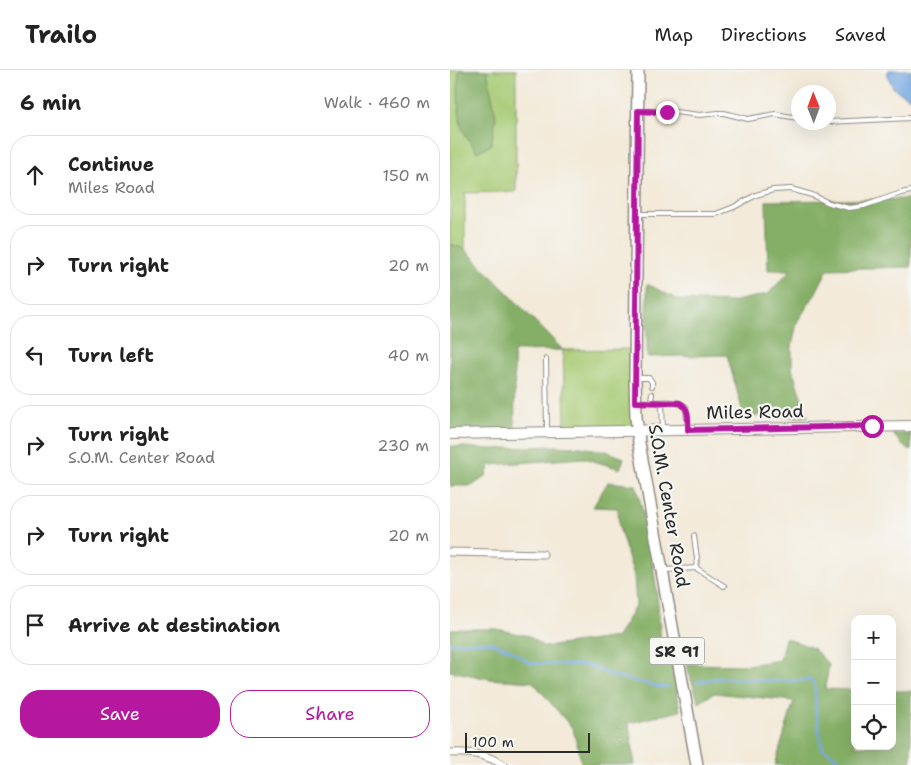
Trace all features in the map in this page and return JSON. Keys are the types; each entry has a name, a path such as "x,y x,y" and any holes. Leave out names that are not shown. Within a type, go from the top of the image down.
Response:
{"main road":[{"name":"S.O.M. Center Road","path":"638,70 635,378 637,431 697,765"},
{"name":"Miles Road","path":"450,434 911,426"}],"street":[{"path":"450,552 543,554"},
{"path":"450,753 469,752 492,758 504,765"}],"lane":[{"path":"638,111 700,115 718,112 748,119 775,114 791,117"},
{"path":"836,122 911,118"},
{"path":"637,214 716,214 756,195 773,190 791,189 812,194 829,203 850,208 864,206 911,191"},
{"path":"546,359 547,432"},
{"path":"635,378 649,378 652,386"},
{"path":"649,402 652,400 652,394"},
{"path":"635,402 680,403 686,407 688,430"},
{"path":"658,402 662,406 663,430"},
{"path":"694,536 697,559 696,568"},
{"path":"662,570 696,568 724,586"}],"green space":[{"path":"450,70 516,70 516,192 465,193 465,249 450,244"},
{"path":"459,70 487,70 496,117 491,145 477,152 462,128 458,99"},
{"path":"911,199 911,267 828,269 814,296 797,322 792,347 792,369 808,417 744,416 727,355 647,357 647,284 679,300 731,302 768,294 791,270 768,270 766,201"},
{"path":"450,244 465,249 563,350 514,351 515,433 450,434"},
{"path":"635,349 637,431 565,432 563,350"},
{"path":"893,434 911,434 911,451 902,445"},
{"path":"450,446 490,449 548,446 581,447 606,451 624,458 620,469 584,458 490,465 486,476 472,486 450,486"},
{"path":"608,482 636,485 654,572 661,639 661,661 672,661 680,711 629,723 635,765 582,765 573,729 533,682 490,679 450,671 450,629 497,629 529,636 544,647 617,637 636,605 634,576 619,527 618,508 593,507"},
{"path":"785,638 813,648 829,665 825,689 851,690 851,750 896,750 896,691 911,691 911,765 775,765 794,701 714,693 699,703 686,664 746,665 780,660"}],"water":[{"path":"889,70 911,70 911,99 894,89 887,75"}],"waterway":[{"path":"450,643 489,642 509,649 530,663 587,665 613,676 668,687"},
{"path":"697,682 718,678 776,681 812,680 815,688 816,710 822,748 846,763 853,765"}],"route":[{"path":"667,112 638,111 635,402 680,403 686,407 688,430 872,426"}]}
